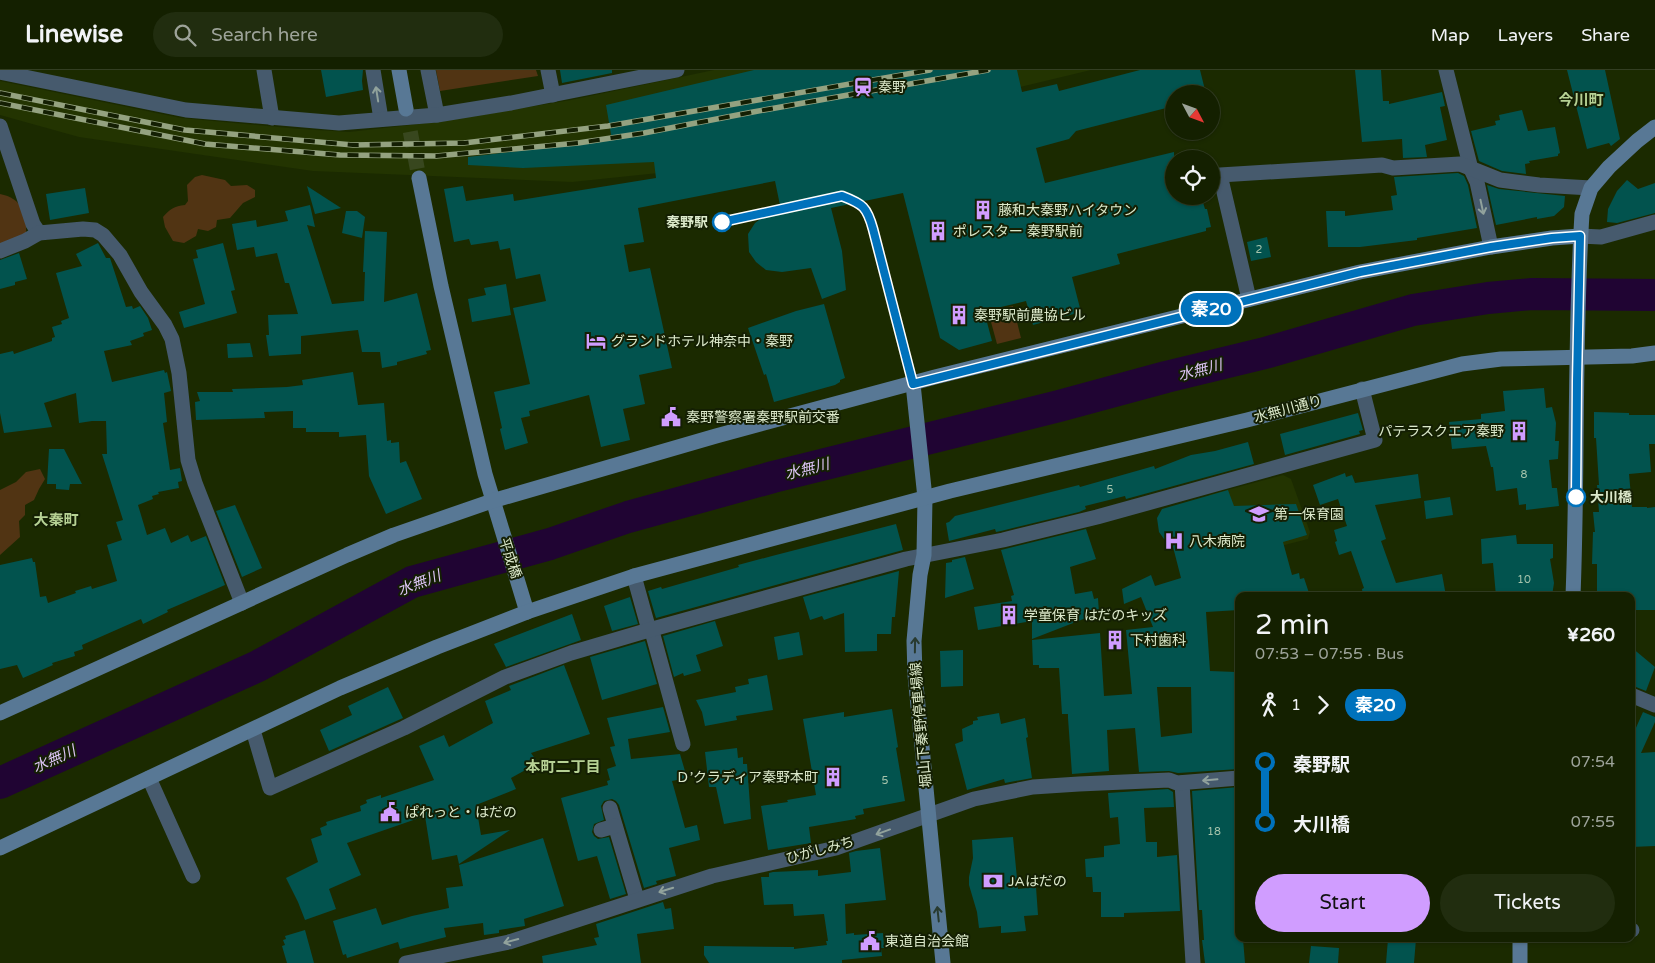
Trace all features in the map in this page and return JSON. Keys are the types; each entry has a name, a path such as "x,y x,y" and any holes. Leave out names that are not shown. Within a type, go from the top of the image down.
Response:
{"street":[{"path":"264,70 272,118"},
{"path":"373,70 381,119"},
{"path":"399,70 406,109"},
{"path":"428,70 437,115"},
{"path":"548,70 553,95"},
{"path":"0,72 186,110 339,122 437,115 553,95 677,70"},
{"path":"1446,70 1471,169 1477,182 1491,247"},
{"path":"0,126 33,224 38,233"},
{"path":"1573,592 1576,516 1577,357 1582,214 1591,188 1609,167 1655,127"},
{"path":"1249,299 1220,175 1382,165 1393,168 1460,164 1500,180 1538,185 1591,188"},
{"name":"平成橋","path":"420,178 441,286 492,500 526,612"},
{"path":"0,713 394,535 492,500 706,439 913,391 1249,299 1360,272 1491,247 1552,238 1580,243 1655,222"},
{"path":"0,251 25,241 38,233 83,228 95,230 103,235 120,255 141,292 166,325 172,339 179,373 188,460 195,483 242,603"},
{"name":"水無川通り","path":"0,848 376,673 526,612 634,576 924,493 1247,420 1462,364 1502,359 1632,356 1655,353"},
{"path":"253,730 270,788 404,728 505,677 571,653 924,555 1003,540 1097,517 1375,440 1362,389"},
{"name":"堀山下秦野停車場線","path":"913,391 924,493 924,555 920,575 914,641 928,815 943,963"},
{"path":"634,576 649,630 653,635 683,744"},
{"path":"1635,696 1655,705"},
{"path":"149,778 194,876"},
{"name":"ひがしみち","path":"406,963 509,942 712,876 836,848 974,799 1033,787 1160,781 1182,783 1235,778"},
{"path":"1182,783 1193,963"},
{"path":"610,808 608,828 637,899"},
{"path":"1520,942 1520,963"}],"shaded area":[{"path":"436,70 536,70 538,76 440,91"},
{"path":"714,70 1091,70 668,172 572,182 313,171 79,137 0,115 0,81 181,118 349,132 445,121 571,100"},
{"path":"202,175 225,180 231,186 247,185 255,190 255,197 243,203 230,218 217,220 216,227 208,231 198,229 196,236 184,243 173,241 165,227 163,217 172,208 185,205 188,201 187,185 195,177"},
{"path":"0,194 13,199 22,208 26,234 0,246"},
{"path":"1013,306 1021,338 997,344 988,311"},
{"path":"40,469 45,479 34,500 25,505 25,515 19,521 20,537 0,555 0,490 16,482 26,472"},
{"name":"第一保育園","path":"1283,475 1291,479 1310,532 1308,539 1227,560 1209,495"}],"building":[{"path":"321,70 363,70 363,90 326,97"},
{"path":"560,70 612,70 612,73 562,83"},
{"path":"754,70 1017,70 1022,92 1057,84 1059,91 1140,70 1200,70 1204,85 1165,85 1165,108 1076,131 1069,139 1036,148 1045,183 1165,154 1165,205 1204,205 1205,209 1207,209 1211,227 1206,228 1206,231 1117,254 1120,264 1072,277 1081,312 1033,325 1026,301 984,311 992,341 959,350 940,338 903,193 831,208 842,251 846,290 822,299 811,268 782,272 766,270 756,262 749,252 748,234 755,223 767,214 781,210 775,181 638,208 644,242 624,245 629,272 650,268 672,368 639,375 645,404 623,409 630,440 601,447 589,395 529,411 530,416 521,418 528,443 505,450 494,392 530,384 513,308 546,301 540,274 516,279 510,248 500,250 498,241 471,245 469,239 454,242 444,189 463,186 466,201 513,194 514,201 656,178 654,162 523,168 468,165 468,157 612,140 606,105"},
{"path":"1355,70 1381,70 1383,101 1389,101 1389,104 1442,92 1445,106 1440,107 1447,140 1425,145 1427,157 1403,158 1402,139 1362,142"},
{"path":"1567,70 1605,70 1620,139 1611,146 1609,143 1587,149"},
{"path":"1522,110 1528,131 1555,127 1560,153 1558,156 1529,161 1530,163 1525,164 1526,174 1502,171 1479,161 1471,131 1496,125 1495,121 1500,120 1499,115"},
{"path":"1458,173 1464,176 1468,185 1477,228 1417,238 1417,240 1360,247 1328,247 1326,211 1345,211 1345,216 1393,210 1391,196 1397,195 1394,177"},
{"path":"1627,180 1638,189 1655,183 1655,213 1617,223 1607,222 1608,209 1617,191"},
{"path":"1487,185 1499,189 1565,196 1564,207 1554,216 1537,219 1537,217 1496,225"},
{"path":"307,186 341,208 315,214"},
{"path":"85,188 89,213 50,220 46,194"},
{"path":"310,205 315,227 307,225 332,304 364,301 365,231 387,232 384,302 417,293 431,350 426,351 427,354 397,362 397,365 382,368 380,352 362,352 358,330 301,336 301,354 269,356 266,335 269,335 268,315 298,314 289,283 285,283 277,253 256,257 254,247 237,250 232,224 256,220 257,227 288,221 285,211"},
{"path":"346,211 357,211 365,217 362,238 342,233"},
{"path":"1267,237 1271,257 1251,261 1247,242"},
{"path":"98,243 106,258 110,258 126,307 132,306 133,309 140,306 148,318 152,330 143,333 144,336 130,341 132,345 104,351 112,382 164,370 165,373 167,372 171,391 164,393 167,422 163,423 170,470 180,468 182,481 178,482 179,488 158,492 159,494 152,496 153,499 138,505 147,535 165,528 171,543 188,535 191,542 206,536 225,585 167,610 168,612 143,624 141,619 82,645 83,649 74,652 75,656 52,663 53,665 23,678 17,665 0,669 0,565 32,558 33,562 35,562 40,597 46,596 48,603 76,593 75,591 91,586 92,589 117,581 107,545 122,540 116,522 123,520 102,454 107,454 106,421 79,423 76,393 44,403 52,427 4,433 0,413 0,354 13,351 14,354 52,341 52,338 55,337 52,327 62,324 61,321 69,318 56,273 82,266 76,254"},
{"path":"223,243 235,290 231,291 237,313 184,328 179,312 205,304 193,259 198,258 196,250"},
{"path":"19,253 27,279 0,289 0,260"},
{"path":"506,284 511,315 472,322 468,299 486,295 484,288"},
{"path":"824,304 845,378 835,385 774,402 766,374 764,375 748,328 796,311"},
{"path":"250,343 253,357 228,358 227,344"},
{"path":"353,372 358,405 384,403 387,441 391,440 391,443 399,442 400,463 406,461 422,499 386,514 369,476 366,435 339,437 339,432 306,432 306,428 293,428 293,411 264,412 265,418 196,420 195,402 200,401 197,392 233,392 232,389 303,385 302,380"},
{"path":"1544,388 1546,408 1552,407 1556,423 1555,441 1559,441 1558,459 1549,460 1552,488 1557,488 1559,506 1526,510 1526,504 1519,505 1517,488 1496,491 1493,467 1491,467 1486,446 1452,449 1449,422 1481,419 1481,414 1505,411 1503,391"},
{"path":"1594,412 1655,415 1655,444 1649,444 1651,472 1629,474 1632,507 1655,507 1655,610 1635,610 1635,592 1597,592 1597,564 1592,564 1593,532 1595,532 1593,512 1599,512 1596,438 1594,438"},
{"path":"1358,413 1363,430 1359,431 1360,434 1285,455 1280,434"},
{"path":"1248,442 1254,464 1126,499 1125,496 1085,506 1086,509 1079,512 1001,531 996,532 995,529 949,541 946,523 955,516 1079,485 1080,487 1154,466 1155,469 1191,455"},
{"path":"49,449 64,449 82,484 70,484 69,490 56,489 56,484 47,484"},
{"path":"1345,473 1346,477 1352,475 1355,483 1418,474 1421,498 1375,505 1386,539 1381,541 1396,583 1442,574 1445,592 1362,592 1364,588 1351,551 1339,555 1335,542 1337,541 1334,530 1347,526 1338,499 1320,505 1313,485"},
{"path":"1228,490 1234,506 1296,504 1307,535 1283,542 1292,575 1299,573 1300,579 1304,578 1309,592 1235,592 1235,610 1206,612 1210,671 1235,672 1235,769 1178,773 1169,771 1139,772 1135,728 1107,730 1109,771 1072,774 1068,714 1062,714 1059,668 1039,668 1039,665 1033,665 1032,640 1100,633 1104,696 1132,694 1126,630 1153,627 1141,597 1124,604 1122,589 1151,575 1155,586 1181,578 1172,543 1164,539 1159,532 1157,518 1162,509","holes":["1157,687 1191,687 1192,733 1161,737"]},
{"path":"1450,497 1453,515 1426,519 1424,501"},
{"path":"235,505 262,568 242,577 216,511"},
{"path":"896,524 903,550 656,618 648,591 661,587 662,589 739,567 738,565"},
{"path":"1086,529 1096,559 1070,567 1075,594 1092,591 1094,599 1098,598 1099,613 1032,639 1032,621 978,630 974,607 1012,601 1011,596 1014,595 1001,550"},
{"path":"1516,535 1517,544 1553,544 1553,558 1550,559 1554,583 1553,592 1496,592 1493,563 1482,564 1481,539"},
{"path":"965,557 974,589 945,598 946,563"},
{"path":"899,571 895,617 892,617 891,634 877,634 877,651 845,652 844,613 824,620 822,616 810,620 803,597"},
{"path":"630,597 638,624 612,631 604,606"},
{"path":"572,614 581,640 506,667 494,644"},
{"path":"715,621 723,646 696,655 701,671 684,676 683,673 674,677 663,636"},
{"path":"799,632 803,655 778,660 774,637"},
{"path":"645,641 657,684 602,700 590,657"},
{"path":"963,650 963,686 941,687 940,651"},
{"path":"1635,650 1655,667 1646,691 1635,687"},
{"path":"564,665 590,734 531,753 538,763 511,778 516,789 476,805 481,835 510,830 459,864 457,855 432,860 425,816 347,843 361,875 329,889 336,909 305,920 286,878 318,862 311,839 322,835 320,828 327,825 326,822 361,811 360,806 367,803 366,800 381,795 381,798 434,780 419,746 444,735 449,747 493,723 485,701 511,690 509,686"},
{"path":"767,675 773,710 736,716 737,720 705,726 702,712 696,700 736,692 735,687 749,684 748,679"},
{"path":"388,687 403,718 329,751 320,730 352,715 348,706"},
{"path":"663,707 670,732 628,739 631,759 680,754 687,778 672,781 685,828 697,825 700,840 669,848 676,876 656,881 657,884 644,888 619,805 612,799 604,801 601,806 604,820 594,824 592,832 598,839 609,837 626,894 610,899 597,856 578,861 561,798 608,785 607,781 610,780 607,769 616,766 610,747 615,746 607,718"},
{"path":"892,709 905,801 863,809 864,814 855,816 856,819 809,827 811,843 768,850 761,806 816,795 803,719 844,712 844,717"},
{"path":"1643,712 1655,717 1655,722 1641,753 1655,752 1655,846 1635,847 1635,730"},
{"path":"999,713 1001,724 1025,718 1032,778 1005,783 1004,779 967,790 955,744 963,741 962,729 973,724 973,721 978,720 977,717"},
{"path":"737,748 738,758 743,757 743,764 747,764 751,819 724,824 716,787 709,787 705,752"},
{"path":"1235,787 1235,942 1243,942 1245,963 1205,963 1202,940 1204,940 1202,910 1199,910 1192,791"},
{"path":"1168,789 1173,792 1174,807 1144,808 1146,842 1157,842 1157,857 1177,855 1180,911 1124,913 1124,917 1101,917 1101,892 1093,892 1092,877 1086,877 1085,859 1104,857 1104,846 1120,844 1118,817 1110,818 1108,793"},
{"name":"JAはだの","path":"1013,837 1018,889 1036,887 1038,915 1024,916 1026,931 1001,933 1001,926 979,928 977,912 969,885 973,858 972,840"},
{"path":"543,838 564,906 524,919 525,926 499,930 499,933 484,935 483,923 444,928 446,937 400,949 398,942 347,958 346,954 343,955 333,921 376,908 382,925 449,908 446,888 463,886 459,865"},
{"path":"880,848 886,900 845,904 846,934 883,933 884,948 881,948 882,956 842,960 842,963 709,963 704,955 704,946 794,947 794,949 827,945 824,914 794,916 793,904 764,905 761,877 769,877 769,873 773,872 818,870 818,876 851,872 849,853"},
{"path":"663,902 665,909 671,908 674,929 637,934 641,963 543,963 542,956 597,945 594,938 599,937 596,924"},
{"path":"305,930 314,963 287,963 282,946 285,945 283,940 286,939 285,936"},
{"path":"1388,942 1416,942 1414,963 1386,963"},
{"path":"1311,946 1339,948 1338,963 1309,963"}],"waterway":[{"name":"水無川","path":"0,783 258,666 412,582 550,544 628,517 773,477 1265,353 1413,310 1488,298 1532,294 1655,295"}],"tunnel":[{"path":"406,109 419,178"}],"railway":[{"path":"0,93 185,130 353,145 464,143 608,126 930,70"},
{"path":"0,103 205,144 340,155 436,156 578,143 644,133 988,70"}],"bus line":[{"name":"秦20","path":"722,222 842,196 858,203 869,214 913,384 1360,272 1491,247 1580,236 1576,497"}],"place":[{"name":"秦野","path":"863,87"},
{"name":"藤和大秦野ハイタウン","path":"983,210"},
{"name":"秦野駅","path":"722,222"},
{"name":"ポレスター 秦野駅前","path":"938,231"},
{"name":"秦野駅前農協ビル","path":"959,315"},
{"name":"グランドホテル神奈中・秦野","path":"596,341"},
{"name":"秦野警察署秦野駅前交番","path":"671,417"},
{"name":"パテラスクエア秦野","path":"1519,431"},
{"name":"大川橋","path":"1576,497"},
{"name":"第一保育園","path":"1259,514"},
{"name":"八木病院","path":"1174,541"},
{"name":"学童保育 はだのキッズ","path":"1009,615"},
{"name":"下村歯科","path":"1115,640"},
{"name":"Ｄ’クラディア秦野本町","path":"833,777"},
{"name":"ぱれっと・はだの","path":"390,812"},
{"name":"JAはだの","path":"993,881"},
{"name":"東道自治会館","path":"870,941"}],"district":[{"name":"今川町","path":"1581,100"},
{"name":"大秦町","path":"56,520"},
{"name":"本町二丁目","path":"563,767"}]}
